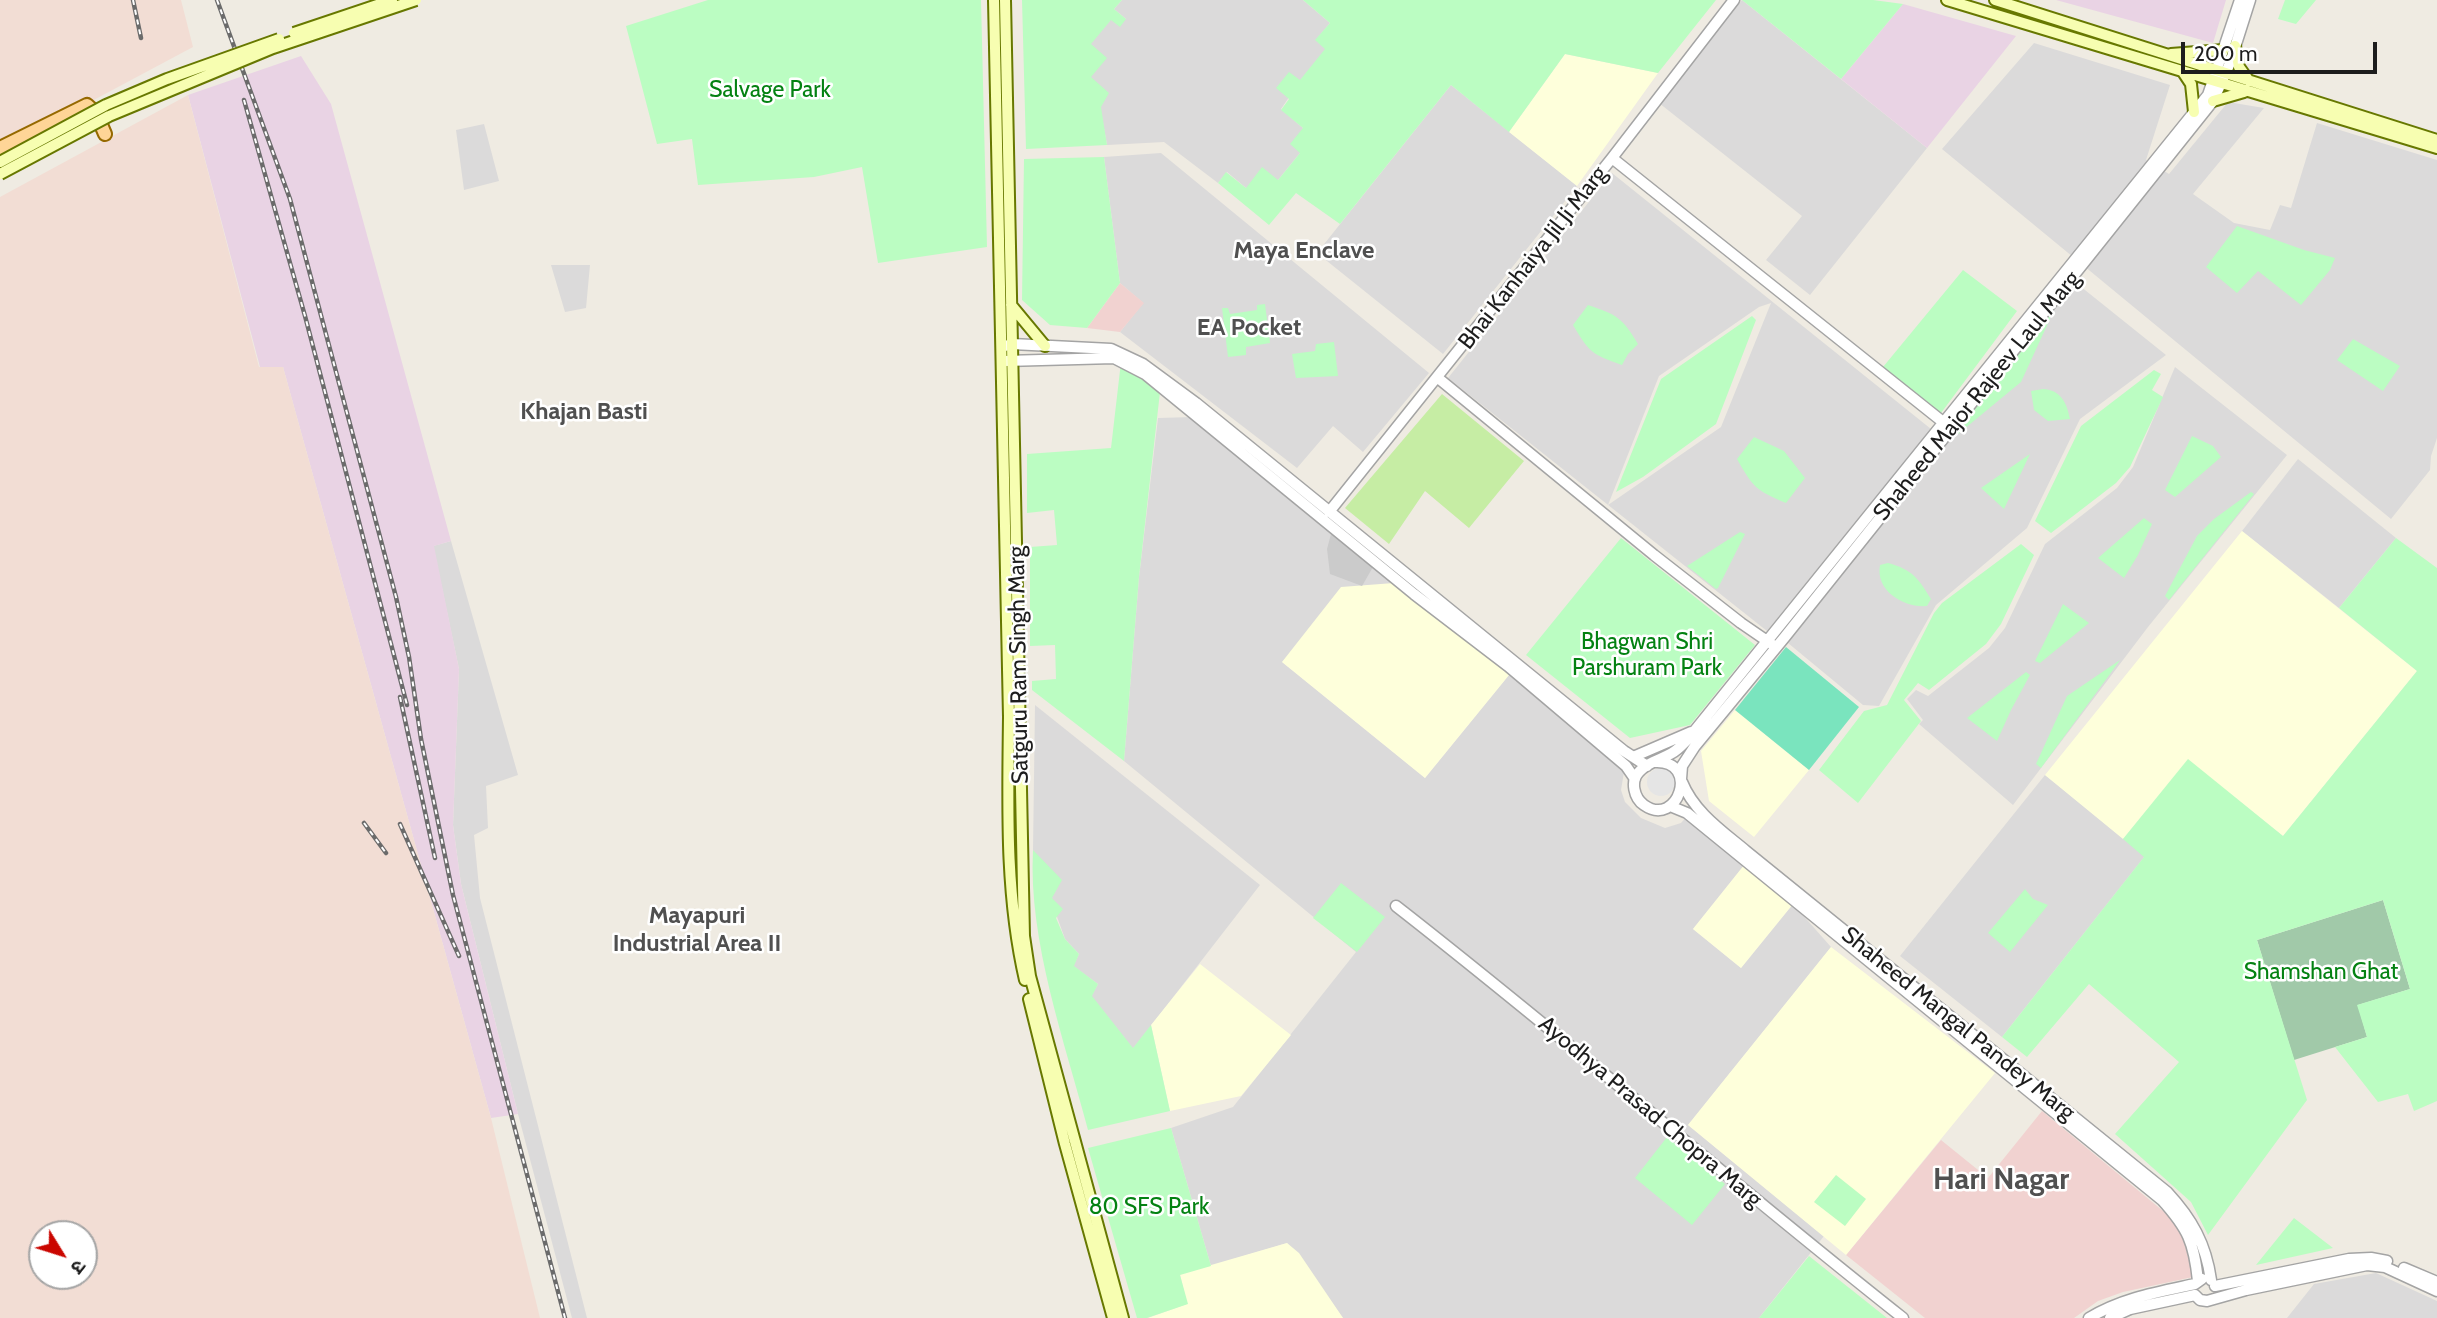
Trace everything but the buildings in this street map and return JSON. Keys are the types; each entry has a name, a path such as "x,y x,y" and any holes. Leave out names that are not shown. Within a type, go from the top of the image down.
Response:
{"main road":[{"path":"0,162 106,105 167,79 392,0"},
{"path":"0,174 109,116 273,48 416,0"},
{"name":"Satguru Ram Singh Marg","path":"994,0 1007,346 1008,833 1014,924 1039,1044 1113,1318"},
{"name":"Satguru Ram Singh Marg","path":"1005,0 1011,305 1007,346"},
{"path":"1948,0 2182,71 2219,77"},
{"path":"1995,0 2168,54 2219,77 2437,148"},
{"path":"2235,46 2239,67 2248,86"},
{"path":"2168,54 2223,51"},
{"path":"2182,71 2191,84 2194,112"},
{"path":"2213,101 2248,86 2437,140"},
{"path":"0,148 87,105 96,113 105,134"},
{"path":"1011,305 1045,346"},
{"name":"Satguru Ram Singh Marg","path":"1007,361 1024,936 1037,1001 1123,1318"}],"street":[{"name":"Bhai Kanhaiya Jil Ji Marg","path":"1329,512 1438,378 1734,0"},
{"name":"Shaheed Major Rajeev Laul Marg","path":"1681,780 1682,766 1687,755 1772,644 2213,101 2223,51 2240,0"},
{"name":"Shaheed Major Rajeev Laul Marg","path":"1947,426 2208,94 2230,63 2250,0"},
{"path":"2130,56 2132,43"},
{"path":"1612,158 1947,426"},
{"path":"1007,346 1111,349 1143,364 1195,403 1633,757 1651,764 1667,763 1673,767 1681,780 1681,791 1670,806 1651,809 1637,797 1635,779 1639,771 1651,764"},
{"path":"1007,361 1114,358 1145,374 1405,587 1508,666 1626,766 1635,779"},
{"path":"1438,378 1654,555 1772,644"},
{"name":"Shaheed Major Rajeev Laul Marg","path":"1651,764 1674,752 1772,644"},
{"path":"1633,757 1697,729"},
{"name":"Shaheed Mangal Pandey Marg","path":"1681,780 1687,796 1718,827 2162,1200 2189,1235 2193,1247 2196,1287"},
{"name":"Shaheed Mangal Pandey Marg","path":"1670,806 1687,813 2167,1192 2196,1227 2213,1283"},
{"name":"Ayodhya Prasad Chopra Marg","path":"1396,906 1511,996 1776,1217 1903,1318"},
{"path":"2089,1318 2136,1297 2349,1259 2371,1258 2386,1261 2437,1282"},
{"path":"2196,1287 2203,1301 2367,1265 2385,1267 2437,1291"},
{"path":"2213,1283 2213,1297"},
{"path":"2110,1318 2196,1287"}],"shaded area":[{"path":"0,0 181,0 193,47 0,150"},
{"path":"1122,0 1303,0 1330,23 1316,40 1326,49 1281,109 1303,128 1300,153 1278,180 1246,188 1227,172 1218,183 1164,142 1107,145 1100,107 1090,77 1090,44 1111,19 1126,19 1114,9"},
{"path":"1742,0 1927,148 1810,295 1766,260 1802,216 1659,103"},
{"path":"2056,0 2226,0 2213,43"},
{"path":"1903,4 2016,36 1927,148 1841,79"},
{"path":"2034,43 2170,85 2146,160 2169,174 2228,102 2264,108 2193,194 2234,223 2270,230 2280,205 2291,208 2317,123 2437,160 2437,438 2430,470 2391,519 1942,149"},
{"path":"1565,54 1658,73 1577,186 1509,132"},
{"path":"301,56 331,104 451,541 434,546 459,669 453,825 461,884 518,1114 491,1118 283,367 260,367 188,95"},
{"path":"1451,85 1577,186 1443,354 1317,253"},
{"path":"188,95 259,367 283,367 491,1118 540,1318 0,1318 0,197"},
{"path":"484,124 499,181 464,190 456,130"},
{"path":"1161,153 1429,373 1363,452 1333,426 1297,468 1120,332 1143,303 1120,283 1104,157"},
{"path":"1612,173 1931,429 1767,631 1608,505 1448,378","holes":["1771,303 1721,427 1608,505 1659,376 1759,307"]},
{"path":"551,265 590,265 586,308 565,312"},
{"path":"2075,282 2166,355 2080,419 2027,528 1936,605 1879,706 1863,705 1788,643"},
{"path":"1120,283 1144,303 1120,332 1087,328"},
{"path":"2175,367 2287,455 2148,627 2013,805 1919,724 1923,720 1907,699 1916,690 1928,696 1989,648 2005,628 2045,544 2117,488 2133,467"},
{"path":"1193,417 1394,583 1282,662 1425,778 1509,675 1625,766 1621,790 1625,802 1641,818 1665,828 1681,823 1688,815 1745,864 1693,929 1741,968 1793,904 1831,947 1688,1125 1824,1236 1759,1318 1343,1318 1287,1243 1211,1266 1171,1128 1233,1107 1356,952 1124,761 1139,577 1158,418"},
{"path":"2298,459 2396,538 2339,608 2242,531"},
{"path":"2242,531 2417,671 2283,836 2188,760 2123,839 2045,775"},
{"path":"1331,534 1373,567 1362,586 1330,574 1327,549"},
{"path":"451,541 518,775 486,786 488,828 474,835 480,898 587,1318 572,1318 461,884 453,825 459,669 433,546"},
{"path":"1394,583 1509,675 1425,778 1282,662 1341,587"},
{"path":"1035,705 1260,885 1133,1049 1091,996 1098,984 1073,966 1079,954 1065,939 1033,850"},
{"path":"1735,710 1809,770 1754,837 1709,801 1701,751"},
{"path":"1661,768 1671,772 1675,782 1671,792 1661,796 1651,792 1647,782 1651,772"},
{"path":"2045,775 2145,856 2002,1037 1900,956"},
{"path":"1745,864 1793,904 1741,968 1693,929"},
{"path":"1831,947 1995,1073 1846,1255 1688,1125"},
{"path":"1200,964 1291,1035 1241,1096 1170,1111 1151,1025"},
{"path":"2042,1111 2180,1225 2193,1277 2123,1292 2098,1301 2074,1318 1925,1318 1846,1255 1941,1140 1988,1178"},
{"path":"1287,1243 1299,1253 1343,1318 1148,1318 1187,1304 1180,1274"},
{"path":"2376,1273 2437,1301 2437,1318 2287,1318 2314,1284"}],"green space":[{"name":"Salvage Park","path":"708,0 981,0 987,247 878,263 862,167 814,177 698,185 692,139 657,144 626,26"},
{"path":"1022,0 1122,0 1114,9 1126,19 1120,27 1111,20 1091,44 1107,58 1091,77 1109,93 1101,107 1107,145 1026,149"},
{"path":"1303,0 1716,0 1658,73 1565,54 1509,132 1451,85 1340,224 1296,193 1269,225 1218,183 1226,172 1246,188 1262,167 1278,180 1300,153 1290,144 1303,128 1281,110 1289,99 1276,88 1289,72 1300,80 1325,49 1315,40 1330,23"},
{"path":"1742,0 1873,0 1903,4 1841,79"},
{"path":"2285,0 2316,0 2296,24 2278,19"},
{"path":"1104,157 1120,283 1087,328 1050,325 1022,300 1024,159"},
{"path":"2237,226 2335,258 2330,270 2301,305 2258,271 2237,293 2206,267"},
{"path":"1963,270 2017,311 1941,413 1883,367"},
{"path":"1265,304 1270,343 1246,347 1246,355 1228,357 1222,308 1228,308 1230,314 1257,310 1257,305"},
{"path":"1588,305 1618,318 1638,344 1622,365 1592,351 1573,325"},
{"path":"2049,312 2050,319 2021,382 1958,434 1956,429"},
{"path":"1752,316 1756,320 1716,424 1643,477 1616,492 1661,379"},
{"path":"2353,339 2400,366 2383,391 2337,360"},
{"path":"1334,342 1338,376 1296,378 1292,354 1315,351 1316,344"},
{"path":"1121,362 1135,366 1160,392 1139,577 1124,761 1032,690 1032,681 1056,679 1055,645 1030,646 1030,547 1057,545 1054,510 1027,513 1027,454 1111,448"},
{"path":"2154,370 2161,374 2152,390 2163,397 2130,467 2116,483 2051,533 2035,521 2081,426"},
{"path":"2043,389 2062,398 2070,419 2048,421 2034,410 2031,391"},
{"path":"1442,394 1524,461 1469,528 1425,491 1389,544 1345,508"},
{"path":"2192,436 2213,446 2221,457 2175,497 2165,490"},
{"path":"1754,437 1784,451 1805,478 1786,503 1756,487 1737,459"},
{"path":"2030,454 2004,509 1981,488"},
{"path":"2251,492 2254,494 2169,600 2165,596 2197,536 2214,519"},
{"path":"2144,518 2152,524 2124,578 2098,558"},
{"path":"1740,532 1745,534 1718,588 1687,566"},
{"name":"Bhagwan Shri Parshuram Park","path":"1621,538 1755,645 1690,725 1630,738 1526,655"},
{"path":"2396,538 2437,568 2437,1101 2414,1111 2408,1094 2378,1102 2335,1047 2367,1037 2357,1005 2410,989 2383,900 2257,940 2307,1100 2208,1235 2191,1202 2115,1134 2179,1062 2089,984 2027,1057 2002,1037 2144,857 2123,839 2188,759 2283,836 2417,671 2339,608"},
{"path":"2021,544 2034,555 2001,624 1986,644 1929,690 1918,683 1904,700 1921,721 1858,803 1819,770 1864,711 1887,705 1934,613 1942,603"},
{"path":"1888,563 1909,572 1918,580 1931,599 1927,606 1901,601 1887,590 1882,583 1880,565"},
{"path":"2063,604 2089,623 2040,663 2035,661"},
{"path":"1786,647 1859,707 1809,770 1735,710"},
{"path":"2120,660 2041,768 2036,764 2067,696"},
{"path":"2026,672 2030,675 1997,741 1967,718"},
{"path":"1033,850 1062,880 1052,898 1063,909 1056,918 1065,939 1079,954 1074,966 1098,984 1092,996 1133,1048 1151,1025 1170,1111 1088,1130 1042,955 1033,885"},
{"path":"1341,883 1385,917 1357,952 1313,918"},
{"path":"2025,889 2033,899 2048,905 2010,952 1988,933"},
{"name":"Shamshan Ghat","path":"2383,900 2410,989 2358,1005 2367,1037 2294,1060 2257,940"},
{"name":"80 SFS Park","path":"1171,1128 1211,1266 1180,1275 1188,1304 1147,1318 1137,1318 1088,1148"},
{"path":"1667,1137 1725,1184 1692,1225 1635,1178"},
{"path":"1836,1175 1866,1199 1845,1226 1814,1202"},
{"path":"2294,1218 2333,1248 2256,1265"},
{"path":"1809,1256 1887,1318 1759,1318"}],"railway":[{"path":"133,0 141,38"},
{"path":"217,0 290,199 396,597 409,657 421,739 453,895 565,1318"},
{"path":"244,100 305,316 407,705"},
{"path":"400,697 435,858"},
{"path":"364,823 386,853"},
{"path":"400,824 459,956"}],"district":[{"name":"Maya Enclave","path":"1304,251"},
{"name":"EA Pocket","path":"1249,328"},
{"name":"Khajan Basti","path":"584,412"},
{"name":"Mayapuri Industrial Area II","path":"697,930"},
{"name":"Hari Nagar","path":"2001,1180"}]}
